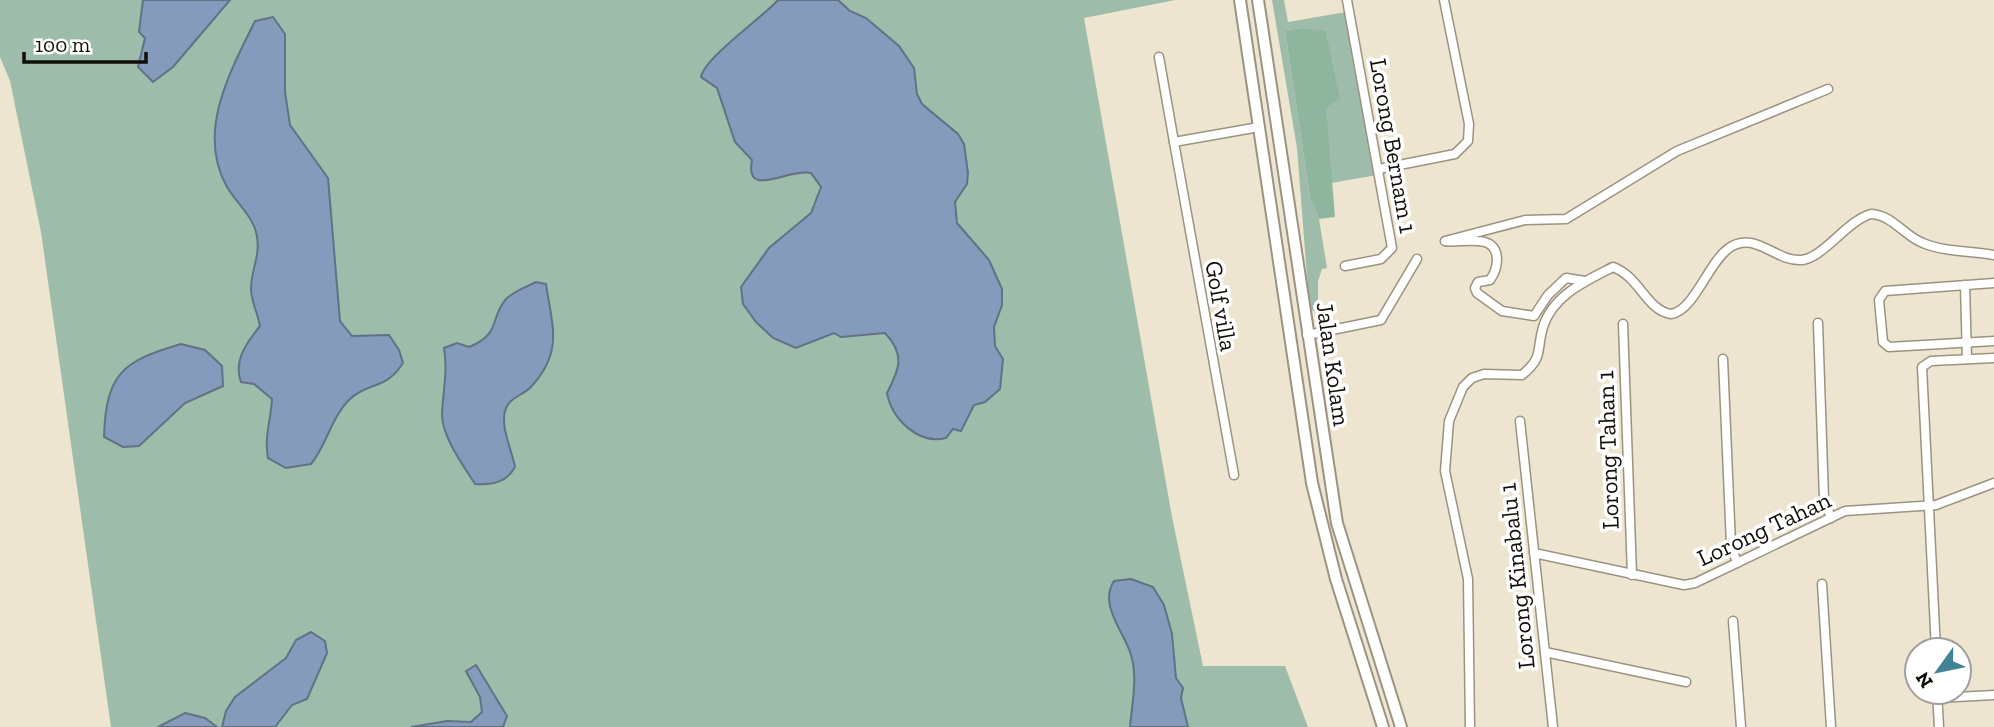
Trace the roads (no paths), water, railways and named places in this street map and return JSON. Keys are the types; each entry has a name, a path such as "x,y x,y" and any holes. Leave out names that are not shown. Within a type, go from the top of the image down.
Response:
{"main road":[{"name":"Jalan Kolam","path":"1240,0 1312,483 1340,590 1383,727"},
{"name":"Jalan Kolam","path":"1258,0 1337,523 1401,727"},
{"path":"1270,195 1278,192 1284,179"}],"street":[{"name":"Lorong Bernam 1","path":"1345,266 1381,259 1392,248 1348,0"},
{"path":"1379,169 1455,154 1468,141 1469,124 1444,0"},
{"name":"Golf villa","path":"1159,57 1234,475"},
{"path":"1586,281 1574,278 1559,283 1534,316 1507,312 1477,293 1475,288 1478,282 1490,280 1496,270 1496,253 1491,245 1482,241 1445,241 1525,220 1566,219 1677,151 1828,89"},
{"path":"1174,142 1259,127"},
{"path":"1469,727 1468,579 1445,471 1450,421 1463,387 1472,377 1484,374 1522,375 1538,361 1544,326 1552,309 1565,295 1613,267 1628,273 1654,307 1662,313 1679,313 1712,264 1737,243 1754,243 1785,258 1801,260 1814,255 1856,221 1871,214 1883,216 1929,246 1994,255"},
{"path":"1307,335 1381,320 1416,259"},
{"path":"1994,283 1885,291 1879,300 1883,342 1889,346 1994,341"},
{"path":"1965,285 1967,359"},
{"path":"1818,323 1824,499 1831,518"},
{"name":"Lorong Tahan 1","path":"1623,324 1632,575"},
{"path":"1935,636 1922,367 1931,361 1994,358"},
{"path":"1723,359 1731,545 1737,564"},
{"name":"Lorong Kinabalu 1","path":"1520,421 1553,727"},
{"name":"Lorong Tahan","path":"1534,553 1684,585 1737,564 1850,510 1929,506 1994,483"},
{"path":"1822,584 1831,727"},
{"path":"1733,621 1741,727"},
{"path":"1545,652 1686,682"},
{"path":"1973,695 1994,695"},
{"path":"1938,706 1939,727"}],"water":[{"path":"143,0 230,0 173,67 153,82 138,67 145,38 139,32"},
{"path":"778,0 838,0 850,11 866,18 899,46 914,68 917,94 922,104 958,134 964,144 968,173 967,184 955,202 957,223 989,260 1002,289 1002,305 994,327 995,346 1003,359 1000,389 985,402 974,405 961,431 953,429 946,438 926,438 916,434 900,421 894,412 887,393 895,377 898,356 896,348 885,333 841,337 834,333 796,348 773,338 756,322 743,304 741,287 769,248 811,213 821,187 811,173 770,180 755,178 751,172 752,160 735,142 717,88 701,77 712,59"},
{"path":"273,17 285,34 285,92 290,125 328,178 340,321 352,336 389,335 399,350 403,363 390,378 350,399 338,414 311,464 286,468 268,458 267,436 272,399 254,384 241,382 239,374 243,352 260,326 251,289 258,240 251,220 227,187 218,166 215,145 220,102 236,61 255,21"},
{"path":"536,282 546,284 553,326 552,350 548,362 531,387 511,401 506,408 505,430 515,467 507,477 498,482 475,484 445,432 442,414 446,365 444,348 457,343 469,347 479,342 491,331 506,299"},
{"path":"181,344 205,350 222,366 223,386 185,403 139,446 123,447 104,437 109,398 122,373 145,357"},
{"path":"1131,579 1153,587 1164,605 1172,634 1176,678 1183,688 1181,698 1188,727 1130,727 1134,691 1133,664 1109,600 1114,581"},
{"path":"311,632 325,641 327,653 307,699 292,705 275,727 222,727 226,711 235,697 286,658 296,640"},
{"path":"476,665 507,716 503,727 411,727 447,721 471,722 482,712 480,697 466,671"},
{"path":"185,713 205,718 217,727 158,727"}]}
